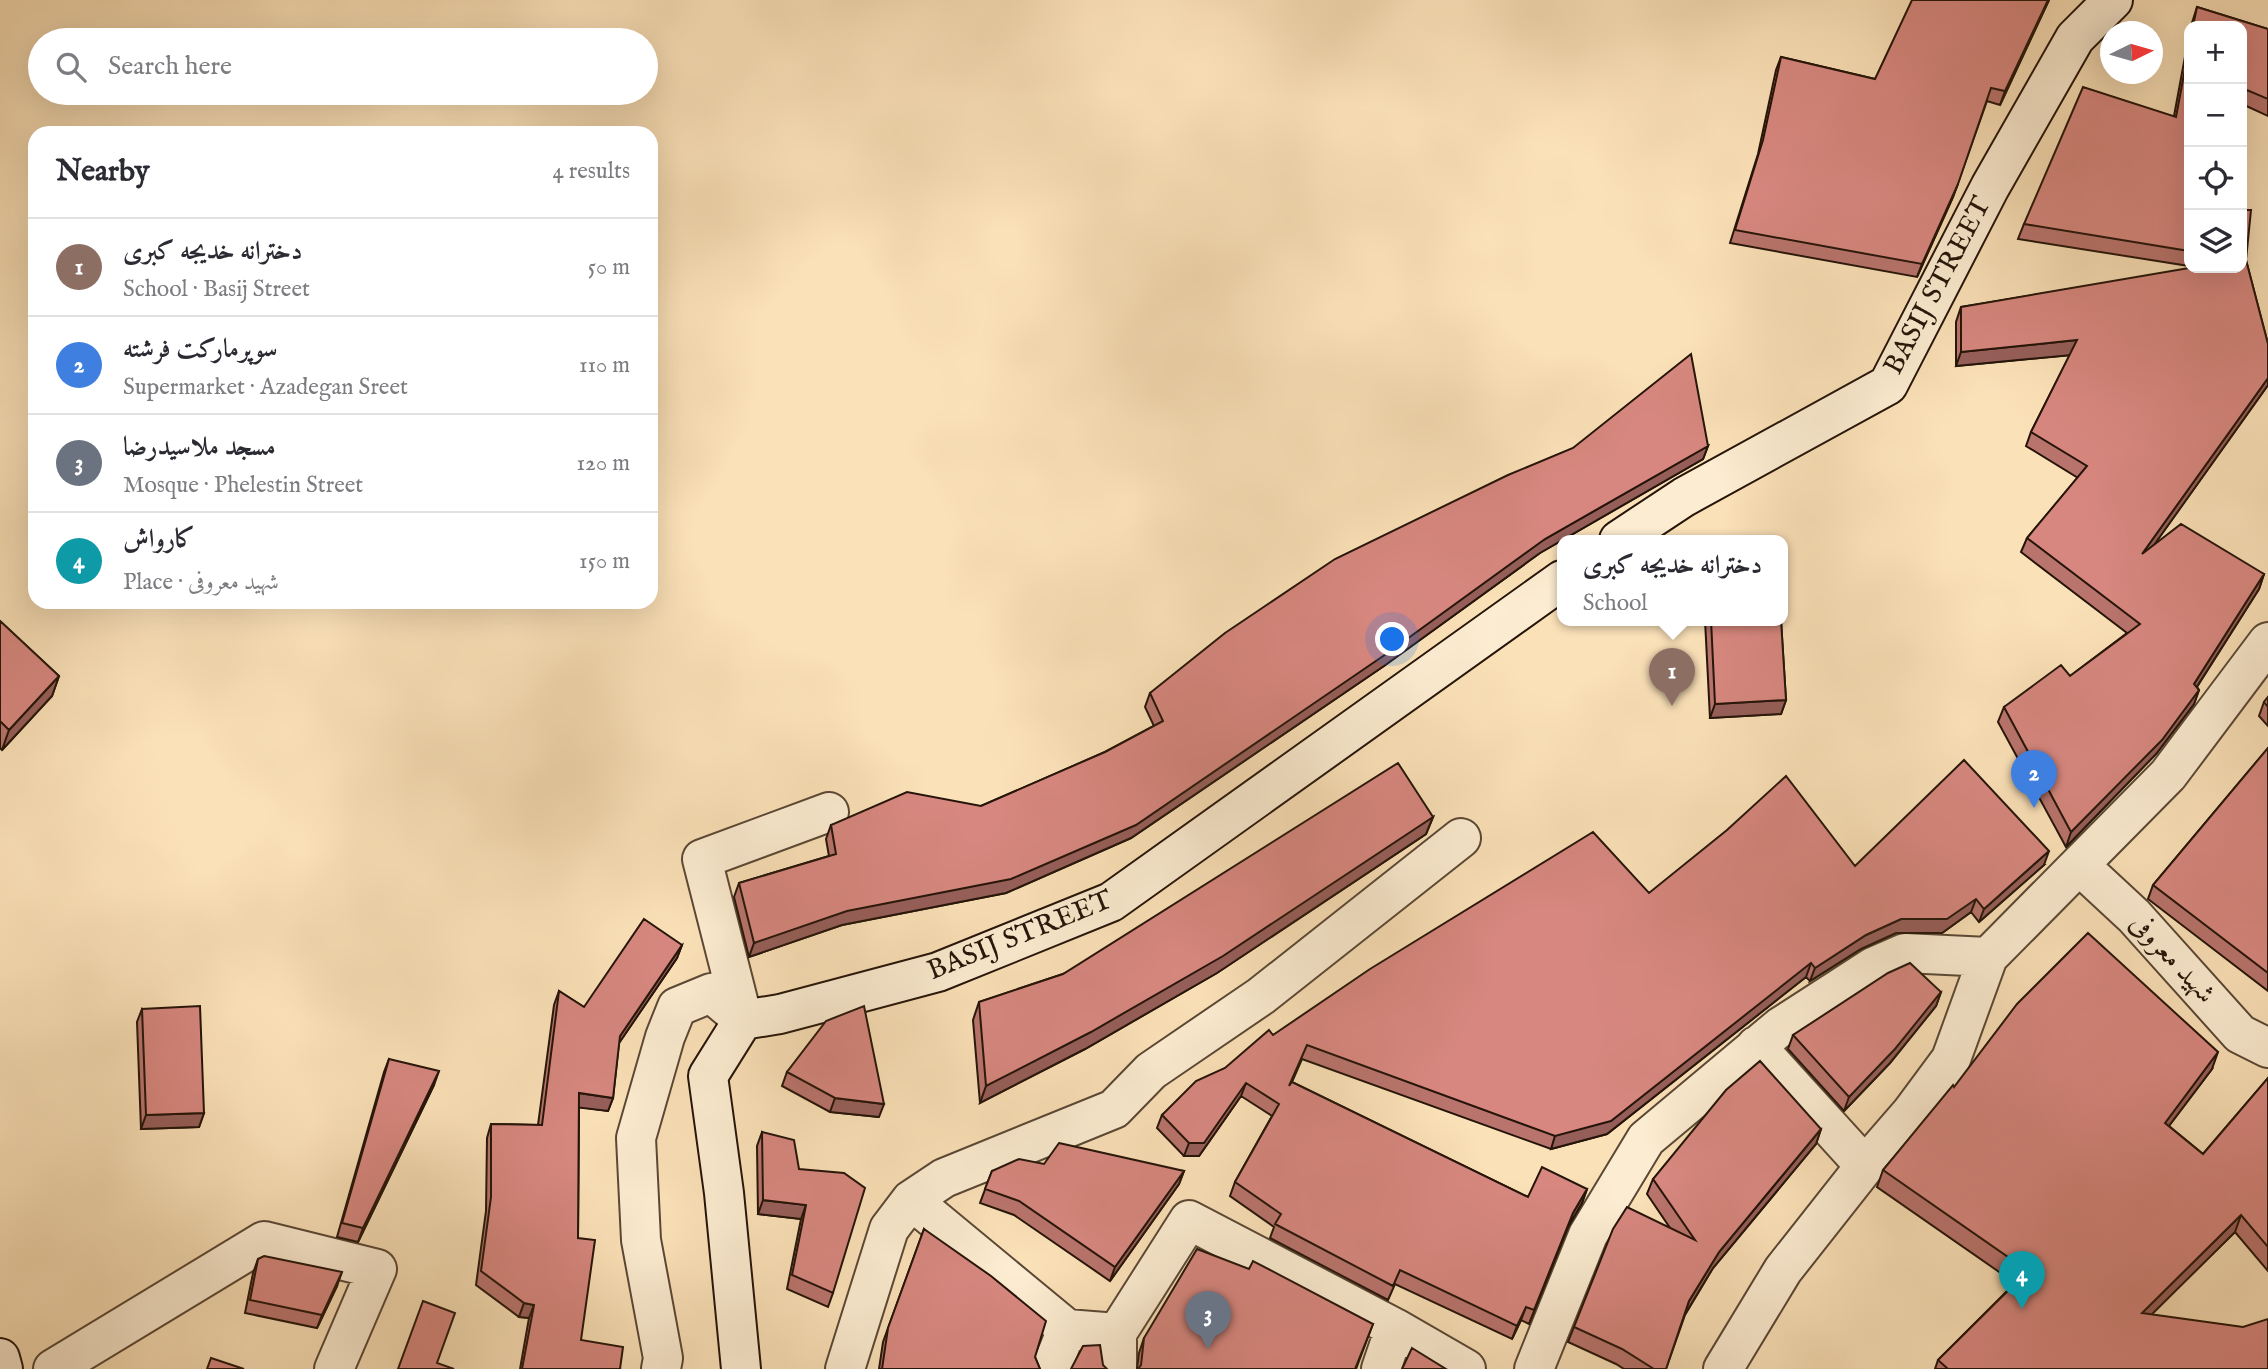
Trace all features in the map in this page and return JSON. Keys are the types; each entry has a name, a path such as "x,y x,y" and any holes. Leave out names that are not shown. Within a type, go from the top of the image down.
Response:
{"street":[{"name":"BASIJ STREET","path":"1627,535 1684,497 1888,385 1990,187 2074,38 2113,0"},
{"name":"BASIJ STREET","path":"743,1020 780,1014 938,972 1111,902 1557,584"},
{"path":"1723,1369 1783,1270 1865,1166 1911,1113 1951,1059 1988,957 2168,775 2268,642"},
{"path":"741,1369 724,1193 708,1076 743,1020 702,859 829,812"},
{"path":"845,1369 889,1228 911,1200 944,1178 1114,1109 1151,1071 1261,996 1461,838"},
{"name":"شهید معروفی","path":"2078,865 2134,916 2240,1034 2268,1048"},
{"path":"1534,1369 1588,1235 1646,1139 1780,1027 1873,967 1905,953 1988,957"},
{"path":"661,1369 663,1358 641,1240 636,1138 665,1037 677,1007 711,993 743,1020"},
{"path":"1756,1046 1865,1166"},
{"path":"911,1200 1067,1329 1117,1351 1189,1220 1395,1328 1466,1369"},
{"path":"53,1369 264,1241 377,1269 334,1369"},
{"path":"1381,1369 1395,1328"},
{"path":"1051,1369 1067,1329"},
{"path":"0,1358 3,1369"}],"building":[{"path":"1912,0 2048,0 2005,91 1991,88 1958,184 1922,264 1735,230 1763,140 1781,57 1875,79"},
{"path":"2197,7 2242,21 2194,21"},
{"path":"2247,22 2268,29 2268,99 2247,90"},
{"path":"2184,75 2184,250 2024,224 2083,87 2176,117"},
{"path":"2247,210 2251,210 2247,250"},
{"path":"2247,264 2268,344 2268,378 2142,554 2181,524 2264,574 2194,684 2199,690 2162,740 2071,832 2004,707 2061,665 2070,676 2140,624 2027,538 2087,466 2031,432 2077,340 1961,352 1961,307 2184,269 2184,273 2247,273"},
{"path":"1691,354 1708,446 1545,539 1389,652 1136,825 1011,879 847,911 754,943 739,883 836,854 831,825 907,792 981,806 1105,752 1163,721 1150,693 1225,633 1335,559 1508,475 1573,448"},
{"path":"0,621 59,676 9,730 0,721"},
{"path":"1711,626 1781,626 1786,700 1715,704"},
{"path":"2268,748 2268,973 2153,885"},
{"path":"1964,760 2049,851 1984,909 1976,899 1947,919 1901,919 1866,935 1815,968 1811,963 1611,1121 1555,1136 1307,1045 1289,1086 1292,1082 1528,1197 1542,1167 1587,1189 1573,1213 1534,1310 1526,1307 1517,1326 1400,1270 1393,1286 1275,1224 1281,1214 1235,1182 1279,1104 1246,1083 1204,1143 1189,1143 1162,1115 1196,1081 1225,1068 1269,1030 1273,1035 1370,969 1593,832 1649,893 1727,830 1786,776 1855,866"},
{"path":"1398,763 1433,817 1223,956 1091,1032 986,1086 979,1002 1063,974"},
{"path":"644,919 682,945 620,1036 613,1098 579,1093 578,1238 595,1240 581,1340 623,1347 620,1369 522,1369 534,1305 524,1303 481,1271 491,1197 491,1124 542,1125 559,991 584,1007"},
{"path":"2088,933 2218,1052 2165,1123 2203,1154 2268,1078 2268,1247 2241,1215 2142,1313 2243,1327 2268,1319 2268,1369 1948,1369 1938,1360 2028,1271 1883,1170 1953,1085 1954,1087 2017,1004"},
{"path":"1910,963 1941,992 1895,1049 1849,1097 1793,1035 1888,973"},
{"path":"200,1006 204,1113 146,1115 142,1009"},
{"path":"864,1006 884,1104 835,1098 787,1072 826,1021"},
{"path":"389,1059 439,1071 363,1228 342,1223"},
{"path":"1760,1061 1821,1129 1719,1252 1689,1301 1666,1369 1654,1369 1622,1349 1574,1327 1613,1229 1627,1207 1695,1240 1653,1179 1726,1090"},
{"path":"762,1132 794,1140 799,1169 844,1173 865,1188 833,1293 792,1275 806,1205 763,1200"},
{"path":"1059,1143 1184,1171 1115,1267 1019,1201 985,1189 992,1171 1019,1159 1044,1164"},
{"path":"924,1229 991,1276 1046,1321 1035,1357 1040,1369 882,1369 888,1328"},
{"path":"1197,1249 1249,1269 1253,1261 1373,1324 1355,1369 1138,1369 1141,1365 1144,1338"},
{"path":"264,1256 342,1272 322,1315 250,1300 258,1259"},
{"path":"423,1301 455,1313 437,1363 454,1369 398,1369"},
{"path":"1100,1345 1103,1365 1107,1369 1071,1369 1083,1346"},
{"path":"1412,1348 1446,1369 1402,1369"},
{"path":"211,1358 244,1369 207,1369"}],"place":[{"name":"دخترانه خدیجه کبری","path":"1672,706"},
{"name":"سوپرمارکت فرشته","path":"2034,808"},
{"name":"کارواش","path":"2022,1309"},
{"name":"مسجد ملاسیدرضا","path":"1208,1349"}]}
